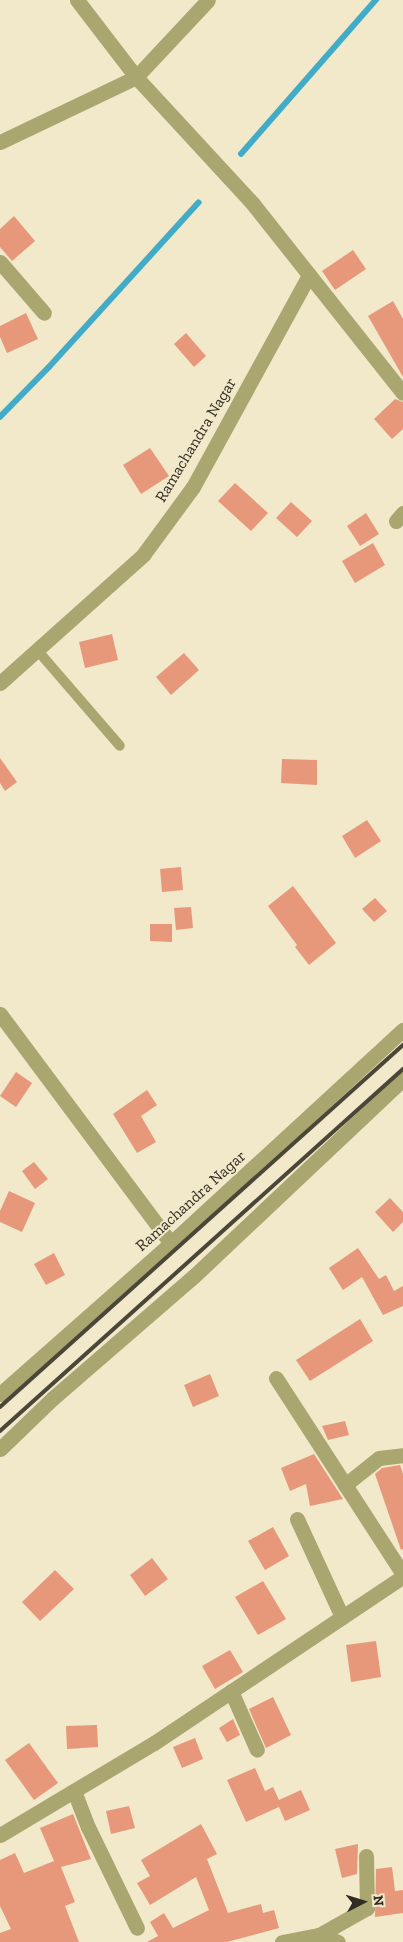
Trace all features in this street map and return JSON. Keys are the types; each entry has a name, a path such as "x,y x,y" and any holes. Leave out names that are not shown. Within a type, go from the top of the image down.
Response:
{"street":[{"path":"78,0 136,77 253,204 403,393"},
{"path":"0,142 136,77 208,0"},
{"path":"0,262 44,313"},
{"name":"Ramachandra Nagar","path":"0,683 38,651 143,555 187,495 309,275"},
{"path":"0,1014 171,1243"},
{"name":"Ramachandra Nagar","path":"0,1394 171,1243 403,1030"},
{"path":"0,1449 53,1398 194,1276 403,1079"},
{"path":"0,1835 154,1743 403,1575 276,1378"},
{"path":"345,1485 379,1458 403,1455"},
{"path":"297,1519 342,1617"},
{"path":"231,1691 257,1750"},
{"path":"74,1791 88,1827 137,1928"},
{"path":"282,1942 319,1935 367,1908 366,1856"},
{"path":"319,1935 338,1942"}],"lane":[{"path":"38,651 120,746"}],"building":[{"path":"14,216 35,241 12,261 0,247 0,229"},
{"path":"353,250 366,269 335,290 322,271"},
{"path":"393,301 403,319 403,377 368,316"},
{"path":"26,313 38,339 7,353 0,337 0,326"},
{"path":"186,333 206,356 194,367 174,344"},
{"path":"395,399 403,402 403,429 392,439 374,419"},
{"path":"150,448 169,476 141,494 123,465"},
{"path":"235,483 268,513 251,531 218,501"},
{"path":"291,502 312,521 297,537 276,518"},
{"path":"366,513 379,534 360,546 347,526"},
{"path":"373,543 385,565 355,583 342,561"},
{"path":"112,634 118,660 85,668 79,642"},
{"path":"184,653 199,670 171,695 156,677"},
{"path":"0,758 17,782 5,791 0,783"},
{"path":"282,759 317,760 317,785 281,783"},
{"path":"367,820 381,841 355,858 342,836"},
{"path":"181,867 183,890 162,892 160,869"},
{"path":"293,886 336,943 309,965 295,947 297,945 268,906"},
{"path":"375,898 387,911 374,922 362,909"},
{"path":"191,907 193,928 176,930 174,908"},
{"path":"150,924 172,924 172,942 150,941"},
{"path":"16,1072 32,1083 16,1107 0,1096"},
{"path":"147,1090 157,1105 141,1116 156,1142 137,1153 113,1114"},
{"path":"34,1162 48,1179 35,1189 22,1171"},
{"path":"9,1191 35,1203 22,1232 0,1222 0,1211"},
{"path":"390,1198 403,1212 403,1222 393,1232 375,1212"},
{"path":"358,1248 379,1279 386,1275 394,1291 403,1286 403,1306 383,1315 362,1277 343,1290 329,1268"},
{"path":"54,1253 65,1275 46,1285 34,1264"},
{"path":"360,1319 373,1341 310,1381 296,1360"},
{"path":"210,1374 219,1396 193,1407 184,1385"},
{"path":"345,1421 349,1435 328,1440 322,1426"},
{"path":"314,1454 343,1499 310,1506 306,1484 290,1491 281,1468"},
{"path":"400,1465 403,1474 403,1549 401,1550 375,1474 382,1468"},
{"path":"273,1527 289,1556 265,1570 248,1541"},
{"path":"152,1558 168,1579 145,1596 130,1575"},
{"path":"55,1570 74,1589 40,1621 22,1602"},
{"path":"263,1581 286,1619 258,1635 235,1597"},
{"path":"376,1641 381,1677 351,1682 346,1645"},
{"path":"230,1650 243,1672 215,1689 202,1666"},
{"path":"273,1697 291,1735 266,1748 249,1709"},
{"path":"233,1719 240,1735 227,1742 219,1728"},
{"path":"97,1725 98,1747 67,1749 66,1726"},
{"path":"195,1738 203,1759 182,1768 173,1747"},
{"path":"29,1743 58,1783 34,1800 5,1760"},
{"path":"255,1768 265,1791 273,1787 279,1800 301,1790 310,1810 285,1821 279,1807 246,1822 227,1780"},
{"path":"129,1806 135,1828 111,1834 106,1811"},
{"path":"73,1814 91,1859 61,1867 75,1902 65,1906 79,1942 0,1942 0,1933 11,1929 0,1906 0,1860 15,1853 24,1873 54,1861 40,1828"},
{"path":"201,1824 217,1854 207,1859 228,1913 261,1904 263,1913 274,1910 279,1928 227,1942 147,1942 158,1936 150,1922 164,1913 173,1928 209,1910 196,1877 150,1905 137,1883 150,1876 141,1860"},
{"path":"358,1844 357,1874 342,1878 335,1849"},
{"path":"392,1867 395,1891 403,1890 403,1913 375,1917 376,1869"}],"waterway":[{"path":"241,154 376,0"},
{"path":"0,417 49,367 198,203"}],"railway":[{"path":"0,1407 403,1045"},
{"path":"0,1431 403,1069"}]}
